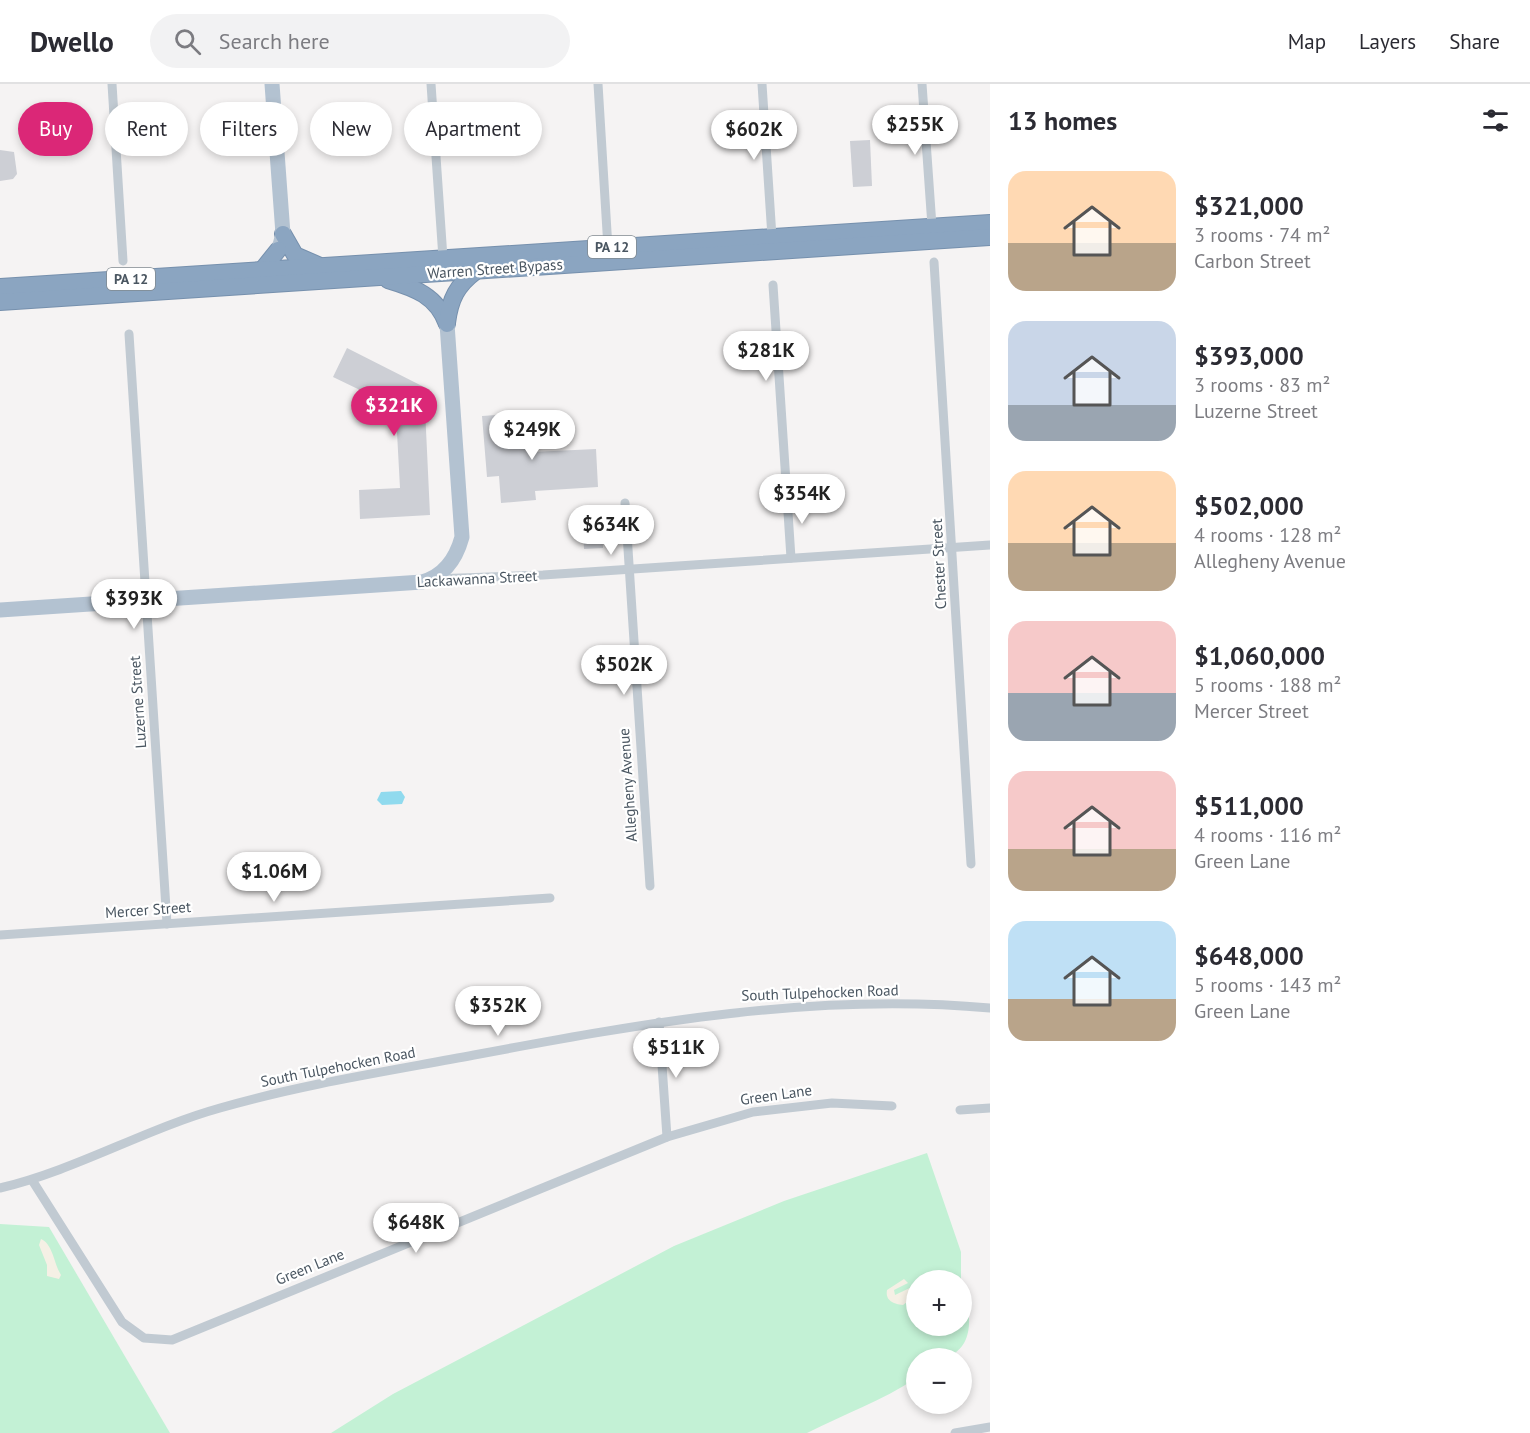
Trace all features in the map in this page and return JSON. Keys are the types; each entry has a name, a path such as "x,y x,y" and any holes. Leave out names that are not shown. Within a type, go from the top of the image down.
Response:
{"highway":[{"name":"Warren Street Bypass","path":"0,302 261,277 321,267 990,223"},
{"name":"Warren Street Bypass","path":"0,287 261,277 378,277 990,237"},
{"path":"261,277 280,242 295,255 321,267"},
{"path":"447,324 454,293 464,279 476,271"},
{"path":"378,277 413,288 428,296 440,308 447,324"}],"main road":[{"path":"272,84 280,242"},
{"path":"432,579 442,573 454,558 462,537 447,324"},
{"name":"Lackawanna Street","path":"0,610 422,582 432,579"}],"street":[{"path":"112,84 123,261"},
{"path":"431,84 443,258"},
{"path":"598,84 608,248"},
{"path":"762,84 772,237"},
{"path":"922,84 932,226"},
{"name":"Chester Street","path":"934,262 971,864"},
{"path":"773,285 791,558"},
{"name":"Luzerne Street","path":"129,334 167,924"},
{"name":"Allegheny Avenue","path":"625,503 650,886"},
{"name":"Lackawanna Street","path":"432,579 990,545"},
{"name":"Mercer Street","path":"0,935 550,898"},
{"name":"South Tulpehocken Road","path":"0,1188 32,1180 169,1124 272,1094 658,1022 802,1006 873,1004 987,1008"},
{"path":"658,1022 666,1137"},
{"name":"Green Lane","path":"32,1180 122,1322 144,1338 172,1340 666,1137 753,1112 832,1103 892,1106"},
{"path":"960,1110 990,1108"},
{"path":"955,1433 990,1427"}],"green space":[{"path":"927,1153 961,1252 961,1270 906,1270 906,1336 967,1336 963,1344 960,1348 906,1348 906,1384 807,1433 331,1433 393,1394 674,1246 784,1201"},
{"path":"0,1224 49,1227 170,1433 0,1433"}],"sand":[{"path":"41,1239 51,1250 61,1275 59,1279 47,1276 47,1265 39,1245"},
{"path":"904,1279 906,1284 894,1290 895,1295 906,1290 906,1303 903,1305 891,1301 887,1297 887,1290"}],"water":[{"path":"401,791 405,797 402,804 382,805 377,800 381,792"}],"building":[{"path":"870,140 872,186 853,187 850,141"},
{"path":"0,150 14,152 17,174 13,179 0,181"},
{"path":"347,348 424,387 430,515 360,519 359,490 400,488 396,414 389,404 333,377"},
{"path":"529,415 532,452 596,449 598,487 535,491 536,500 501,503 499,476 487,477 482,416"},
{"path":"601,516 603,548 584,549 582,518"}]}
